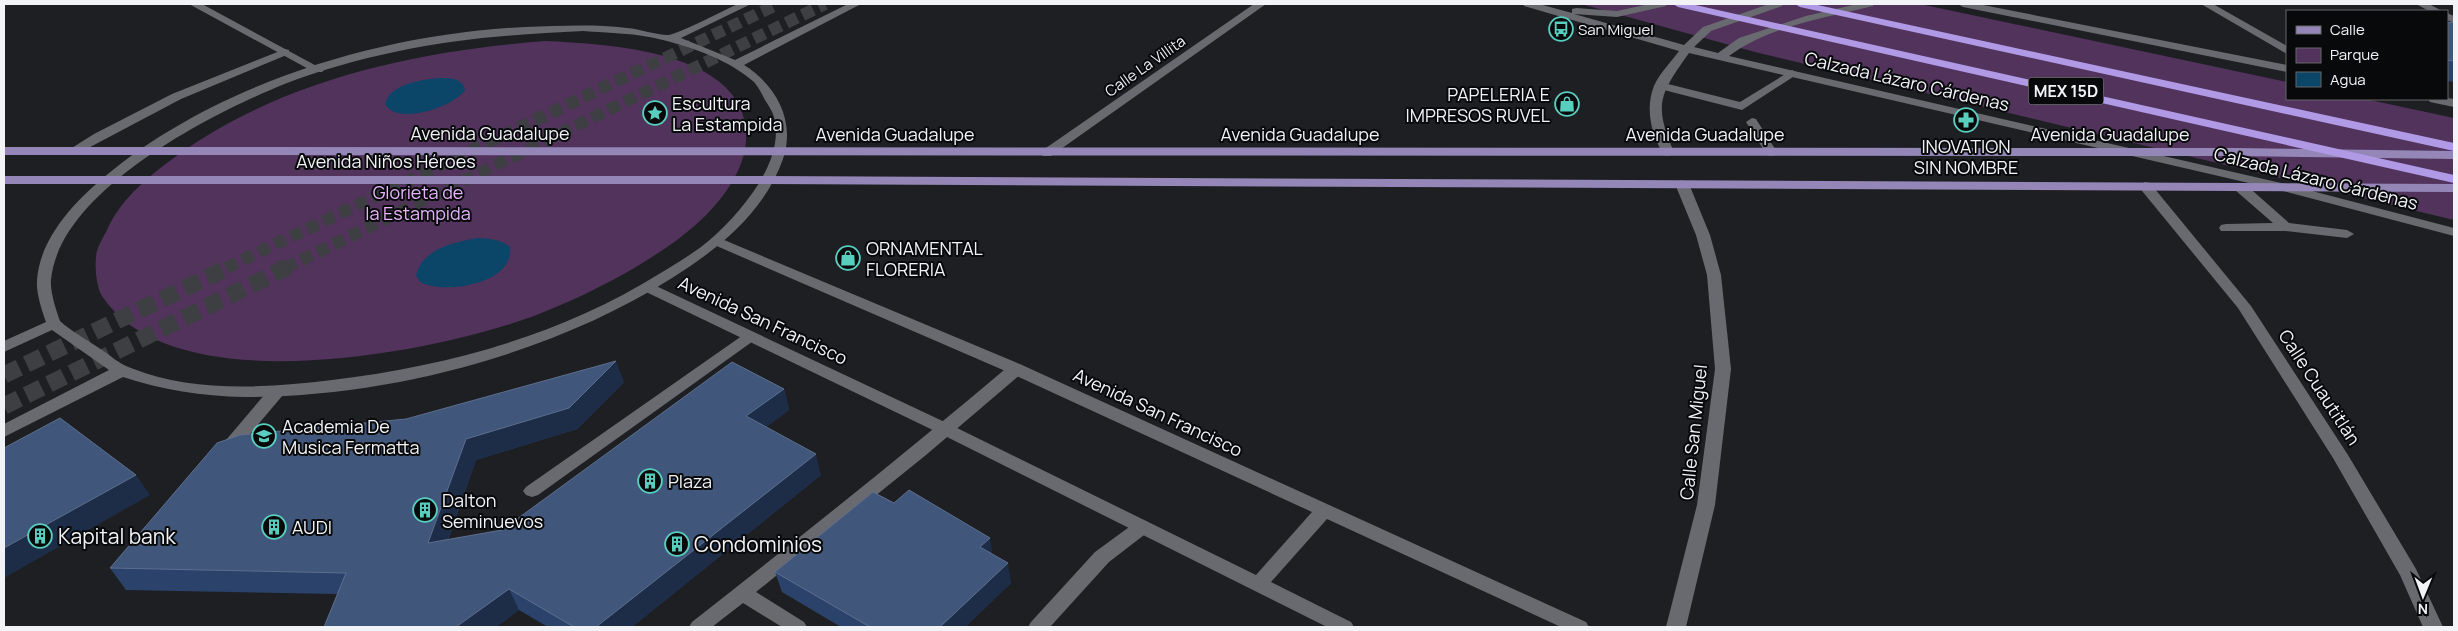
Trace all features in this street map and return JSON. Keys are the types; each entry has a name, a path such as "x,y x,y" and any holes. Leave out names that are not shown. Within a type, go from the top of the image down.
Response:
{"highway":[{"name":"Calzada Lázaro Cárdenas","path":"1678,4 2454,179"},
{"name":"MEX 15D","path":"1800,4 2454,147"}],"main road":[{"path":"4,151 145,151"},
{"name":"Avenida Guadalupe","path":"145,151 780,153 2131,152 2454,155"},
{"name":"Avenida Niños Héroes","path":"4,180 768,180"},
{"path":"768,180 2454,188"}],"street":[{"path":"194,4 318,70"},
{"path":"670,38 746,4"},
{"path":"736,64 856,4"},
{"name":"Calle La Villita","path":"1047,153 1261,4"},
{"name":"Calzada Lázaro Cárdenas","path":"1528,4 1686,49 2281,187 2454,232"},
{"path":"1544,9 1617,14 1662,4"},
{"path":"1668,152 1655,116 1660,86 1686,49 1707,28 1778,4"},
{"path":"1720,57 1743,40 1810,18 1869,4"},
{"path":"1963,4 2286,69"},
{"path":"2206,4 2286,50"},
{"path":"2421,4 2435,10"},
{"path":"583,28 670,38 736,64 763,83 780,118 780,153 768,180 757,197 717,241 650,288 592,317 542,337 454,366 379,381 277,391 235,391 172,385 121,371 54,324 43,282 57,238 84,203 108,180 145,151 184,127 227,105 318,70 373,54 482,33 583,28"},
{"path":"73,151 122,121 175,95 285,52"},
{"path":"1660,86 1742,106 1792,73"},
{"path":"2439,100 2454,103"},
{"path":"1752,122 1771,152"},
{"name":"Calle San Miguel","path":"1676,627 1706,505 1723,369 1714,275 1703,235 1682,184"},
{"name":"Calle Cuautitlán","path":"2145,186 2244,306 2340,454 2409,574 2433,627"},
{"path":"2240,187 2285,227"},
{"path":"2226,228 2285,227 2347,234"},
{"name":"Avenida San Francisco","path":"717,241 1016,369 1579,627"},
{"name":"Avenida San Francisco","path":"650,288 945,429 1344,627"},
{"path":"4,347 54,324"},
{"path":"532,491 751,336"},
{"path":"699,627 945,429 1016,369"},
{"path":"4,431 121,371"},
{"path":"219,459 277,391"},
{"path":"1258,585 1325,510"},
{"path":"1038,627 1102,557 1142,526"},
{"path":"741,592 797,627"}],"green space":[{"path":"1581,4 1920,4 2286,82 2286,100 2370,100 2454,118 2454,220 1755,52"},
{"name":"Glorieta de la Estampida","path":"545,41 603,45 671,58 701,70 726,87 742,111 746,141 743,156 731,184 722,197 689,231 627,272 557,307 494,329 438,343 375,354 309,360 245,360 186,350 137,330 102,296 96,274 97,251 121,206 139,186 160,168 223,126 266,105 310,87 356,72 450,52"}],"water":[{"path":"438,78 458,80 465,90 450,102 425,112 401,113 391,110 385,104 393,92 407,84"},
{"path":"478,238 499,241 510,247 509,260 501,270 490,278 460,286 431,286 420,282 416,275 425,258 450,244"}],"building":[{"path":"2454,22 2454,61 2448,60 2448,23"},
{"path":"616,361 569,408 466,439 428,543 502,530 732,362 784,389 746,416 816,454 596,627 574,627 509,589 456,627 324,627 346,573 110,568 217,443 240,435 406,419"},
{"name":"Kapital bank","path":"60,418 136,475 4,548 4,448"},
{"path":"909,490 990,538 980,547 1008,563 940,627 870,627 775,572 873,492 894,503"}],"tunnel":[{"path":"226,268 778,4"},
{"path":"285,268 825,4"},
{"path":"4,375 229,267"},
{"path":"4,406 288,267"}],"place":[{"name":"San Miguel","path":"1561,29"},
{"name":"PAPELERIA E IMPRESOS RUVEL","path":"1567,104"},
{"name":"Escultura La Estampida","path":"655,113"},
{"name":"INOVATION SIN NOMBRE","path":"1966,120"},
{"name":"ORNAMENTAL FLORERIA","path":"848,258"},
{"name":"Academia De Musica Fermatta","path":"264,436"},
{"name":"Plaza","path":"650,481"},
{"name":"Dalton Seminuevos","path":"425,510"},
{"name":"AUDI","path":"274,527"},
{"name":"Kapital bank","path":"40,536"},
{"name":"Condominios","path":"677,544"}]}
